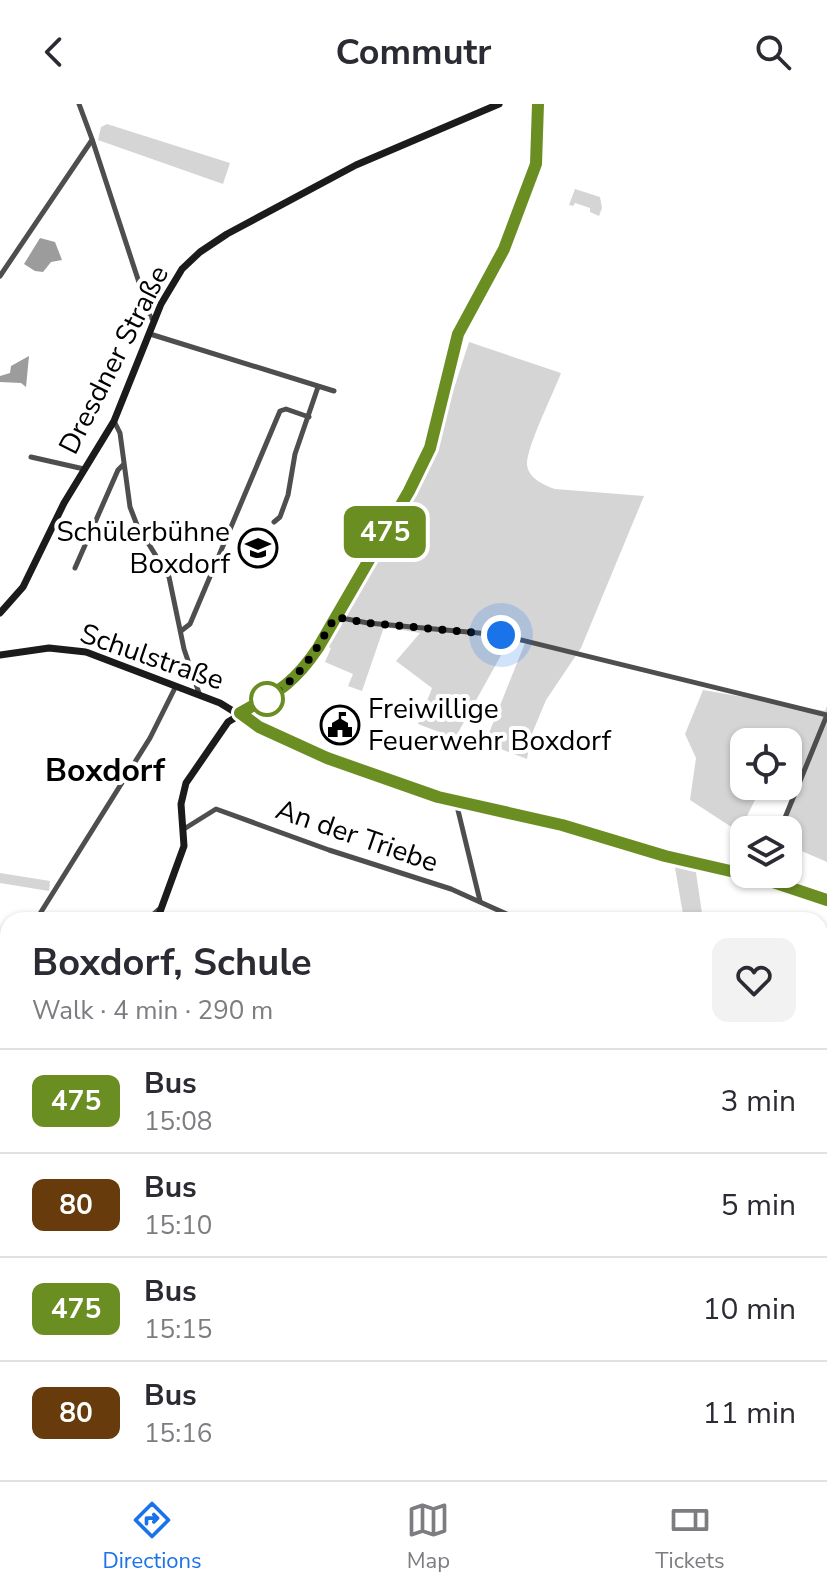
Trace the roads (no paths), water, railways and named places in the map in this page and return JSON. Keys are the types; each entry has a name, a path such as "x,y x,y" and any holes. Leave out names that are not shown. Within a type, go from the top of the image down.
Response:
{"street":[{"path":"79,104 154,321"},
{"name":"Dresdner Straße","path":"0,613 23,587 51,526 114,421 165,295 182,269 227,234 356,165 499,104"},
{"path":"160,912 184,846 181,804 186,783 228,722 278,692 299,674 318,648 423,467 435,434 458,334 504,249 538,153 540,104"},
{"path":"0,276 92,139"},
{"path":"150,334 334,391"},
{"path":"274,522 280,517 288,495 295,454 318,387"},
{"path":"180,632 190,624 280,411 286,409 309,417"},
{"path":"114,421 120,433 130,507 137,525 169,577 180,632 199,693"},
{"path":"31,457 84,469"},
{"path":"75,568 123,464"},
{"path":"335,617 368,623 501,635 827,715 786,816"},
{"name":"Schulstraße","path":"0,655 68,648 105,658 199,693 240,713 259,727 327,758 456,802 562,825 665,856 730,869"},
{"path":"41,912 150,738 176,685"},
{"path":"456,802 478,900"},
{"name":"An der Triebe","path":"184,829 216,809 478,900 503,912"},
{"name":"Schulstraße","path":"794,888 827,900"},
{"path":"156,912 162,907"}],"place":[{"name":"Schülerbühne Boxdorf","path":"258,548"},
{"name":"Freiwillige Feuerwehr Boxdorf","path":"340,725"}],"district":[{"name":"Boxdorf","path":"105,770"}]}
